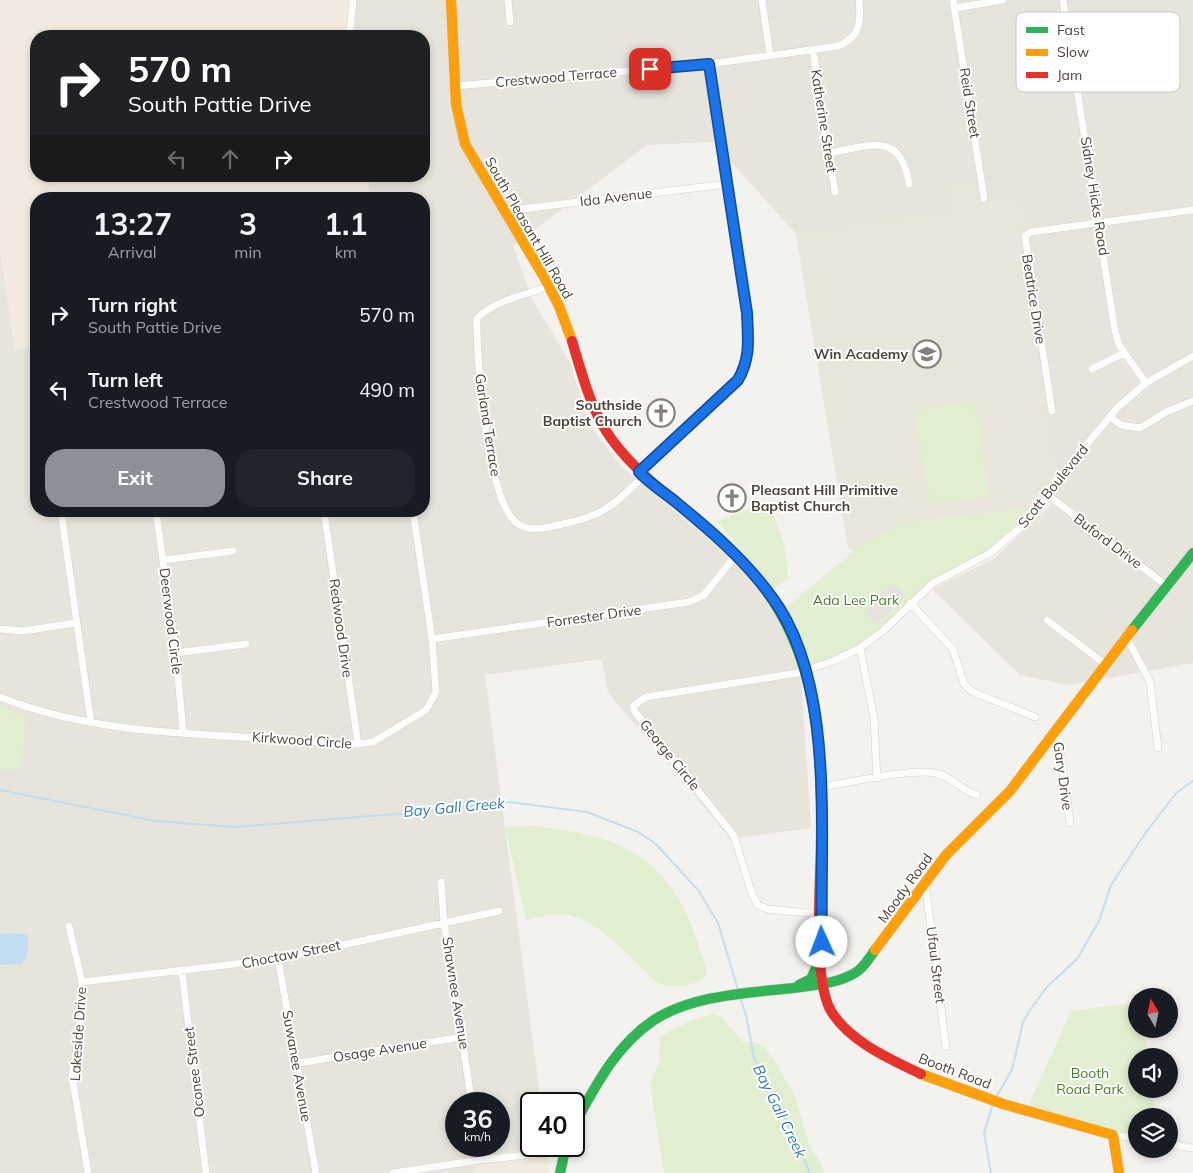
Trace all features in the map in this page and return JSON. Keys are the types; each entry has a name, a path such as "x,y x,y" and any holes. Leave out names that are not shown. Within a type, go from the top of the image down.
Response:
{"street":[{"path":"350,30 353,0"},
{"name":"South Pleasant Hill Road","path":"451,0 458,115 466,148 562,311 592,411 602,430 641,474 721,539 771,596 783,614 806,671 816,724 820,787 821,914 824,984"},
{"path":"508,0 510,22"},
{"path":"762,0 770,55"},
{"name":"Crestwood Terrace","path":"456,86 709,64 839,46 850,41 859,30 861,21 859,0"},
{"path":"954,4 1003,0"},
{"name":"Reid Street","path":"954,4 984,198"},
{"name":"Katherine Street","path":"813,50 835,192"},
{"path":"641,474 738,380 747,364 747,313 709,64"},
{"name":"Sidney Hicks Road","path":"1079,92 1115,332 1124,353 1146,383"},
{"path":"829,153 872,146 888,147 903,159 909,184"},
{"name":"Ida Avenue","path":"504,211 727,184"},
{"name":"Beatrice Drive","path":"1052,411 1025,236 1031,232 1193,210"},
{"name":"Garland Terrace","path":"548,286 504,299 490,306 477,318 479,370 490,454 498,486 511,518 519,525 529,528 544,528 582,520 604,512 615,504 641,474"},
{"path":"1092,369 1124,353"},
{"name":"Scott Boulevard","path":"806,671 836,660 860,648 884,630 933,583 990,553 1030,520 1078,455 1110,416 1146,383 1193,356"},
{"path":"1110,416 1121,425 1140,428 1166,412 1193,401"},
{"name":"Buford Drive","path":"1049,496 1168,586"},
{"path":"62,517 90,723"},
{"name":"Deerwood Circle","path":"157,517 176,653 183,732"},
{"name":"Redwood Drive","path":"325,517 358,744"},
{"name":"Kirkwood Circle","path":"0,697 47,714 90,723 183,732 358,744 373,742 426,710 436,692 432,639 414,517"},
{"path":"164,560 233,551"},
{"name":"Moody Road","path":"585,1103 597,1080 633,1037 654,1019 696,1003 824,984 847,978 865,964 946,855 1010,791 1105,664 1193,553"},
{"name":"Forrester Drive","path":"432,639 689,602 704,595 736,555"},
{"path":"910,603 953,649 964,684 973,692 1035,717"},
{"path":"1048,620 1105,664"},
{"path":"0,629 23,631 76,622"},
{"path":"1127,638 1150,682 1158,748"},
{"path":"176,653 246,644"},
{"path":"860,648 874,718 877,778"},
{"name":"George Circle","path":"806,671 646,697 633,706 635,712 725,822 734,836 752,894 758,905 766,909 821,914"},
{"name":"Gary Drive","path":"1057,729 1070,823"},
{"path":"820,787 919,772 936,773 946,777 964,792 977,795"},
{"name":"Shawnee Avenue","path":"441,882 444,922 470,1092"},
{"name":"Ufaul Street","path":"925,882 946,1047"},
{"name":"Choctaw Street","path":"82,982 182,972 278,959 444,922 499,912"},
{"name":"Lakeside Drive","path":"69,926 82,982 79,1034 72,1076 88,1173"},
{"path":"791,989 811,979 822,956"},
{"name":"Suwanee Avenue","path":"278,959 298,1063 316,1173"},
{"name":"Oconee Street","path":"182,972 206,1173"},
{"name":"Booth Road","path":"824,984 826,1000 831,1012 852,1033 882,1055 926,1075 995,1101 1113,1135 1128,1137"},
{"name":"Osage Avenue","path":"298,1063 463,1037"},
{"path":"1113,1135 1119,1173"},
{"path":"1178,1146 1193,1148"},
{"path":"393,1173 520,1154"},
{"path":"560,1173 563,1157"}],"shaded area":[{"path":"0,0 352,0 355,30 30,30 30,182 369,182 369,192 30,192 30,347 15,350 0,249"},
{"path":"352,0 1193,0 1193,663 1069,685 1020,675 932,589 995,558 1051,505 1056,474 1017,225 1026,224 977,199 974,181 949,211 796,234 713,142 647,145 513,246 532,299 569,361 591,427 623,468 740,565 780,617 801,679 811,828 730,839 681,778 608,693 602,659 485,675 539,1092 520,1092 520,1151 510,1152 510,1092 445,1092 445,1157 474,1157 475,1173 0,1173 0,249 15,349 30,347 30,517 430,517 430,192 369,192 369,182 430,182 430,30 355,30"},
{"name":"Win Academy","path":"974,180 977,199 1022,193 1026,224 1017,225 1056,474 1030,508 899,523 854,551 848,549 796,234 949,211 945,186"},
{"path":"892,584 906,596 877,624 865,611"},
{"path":"520,1151 520,1157 547,1157 549,1173 475,1173 474,1157 510,1157 510,1152"}],"green space":[{"path":"974,400 990,496 930,506 914,410"},
{"path":"767,502 782,539 788,578 774,588 717,521"},
{"name":"Ada Lee Park","path":"1030,508 1030,512 990,552 932,582 878,633 859,647 808,669 783,610 854,551 898,523"},
{"path":"0,706 26,717 24,751 18,768 10,771 0,769"},
{"path":"535,826 560,829 606,840 645,860 661,875 676,894 693,929 706,968 706,976 697,982 684,986 664,985 654,980 609,937 582,919 558,914 526,920 505,827"},
{"name":"Booth Road Park","path":"1128,1004 1128,1038 1145,1038 1147,1048 1128,1048 1128,1098 1153,1098 1154,1108 1128,1108 1128,1136 1026,1111 1071,1011"},
{"path":"713,1014 721,1016 743,1042 756,1042 763,1046 775,1062 794,1094 810,1148 820,1162 824,1173 664,1173 650,1085 659,1063 660,1036 690,1021"}],"water":[{"path":"14,933 27,935 28,947 26,958 21,964 0,965 0,934"}],"waterway":[{"path":"996,1097 1012,1070 1023,1022 1030,1010 1047,987 1077,959 1099,921 1111,885 1144,835 1176,793 1193,781"},
{"name":"Bay Gall Creek","path":"0,790 156,821 234,827 433,811 509,802 587,812 638,832 655,843 698,890 718,923 738,990"},
{"name":"Bay Gall Creek","path":"740,997 746,1015 754,1058 775,1095 810,1173"},
{"path":"991,1173 984,1133 993,1104"}],"traffic: fast":[{"path":"659,488 713,533 744,563 768,593 787,625 801,658 816,728 820,765 821,840"},
{"path":"1132,630 1193,553"},
{"path":"585,1106 618,1054 628,1042 654,1020 686,1005 721,996 817,985 840,980 858,971 875,950"},
{"path":"799,985 811,979 820,959"},
{"path":"560,1173 564,1157"}],"traffic: slow":[{"path":"451,0 456,104 465,144 544,277 559,306 572,341"},
{"path":"875,950 946,855 1010,791 1132,630"},
{"path":"921,1074 1003,1104 1113,1135 1119,1173"}],"traffic: jam":[{"path":"572,341 586,387 601,423 623,454 659,488"},
{"path":"821,840 819,953 825,996 831,1011 839,1022 860,1041 884,1056 921,1074"}],"place":[{"name":"Win Academy","path":"927,354"},
{"name":"Southside Baptist Church","path":"661,413"},
{"name":"Pleasant Hill Primitive Baptist Church","path":"732,498"}],"route":[{"path":"650,69 709,64 747,313 748,343 747,364 738,380 639,472 721,539 736,555 771,596 783,614 802,656 817,727 820,787 822,942"}]}
